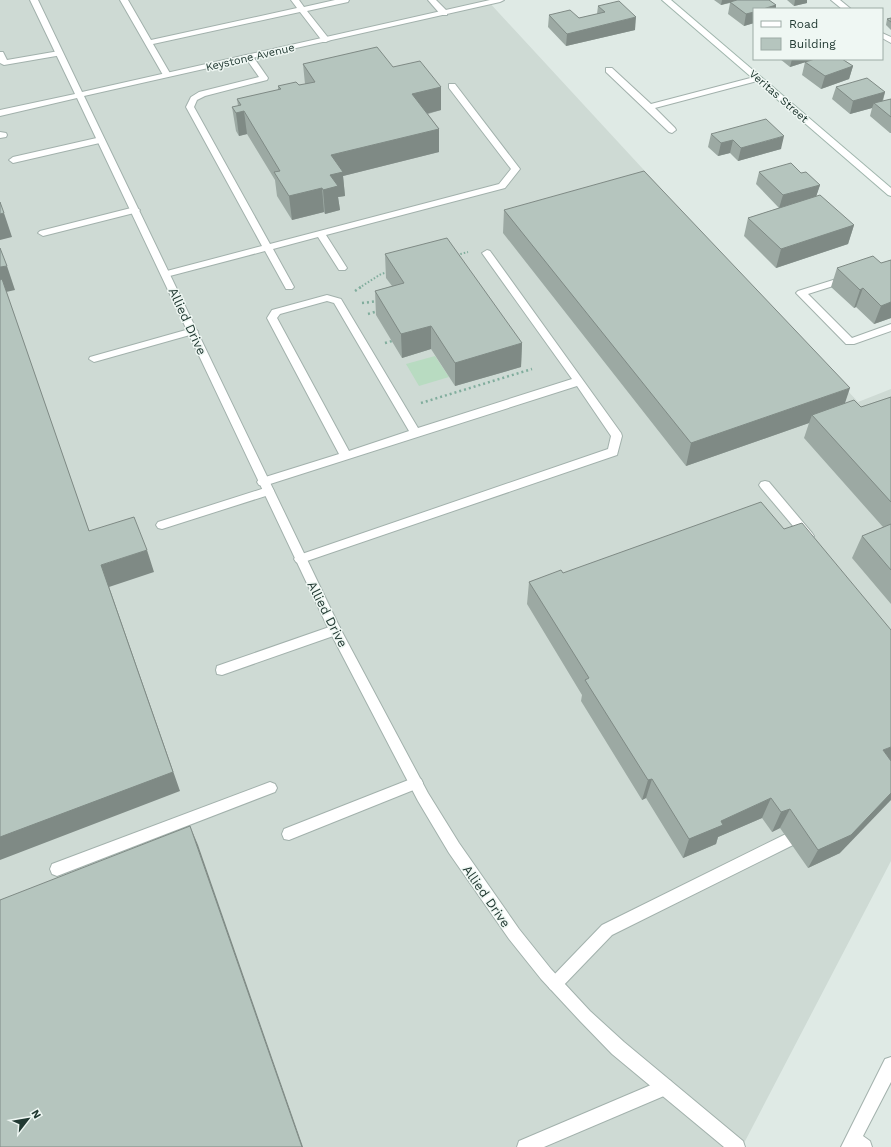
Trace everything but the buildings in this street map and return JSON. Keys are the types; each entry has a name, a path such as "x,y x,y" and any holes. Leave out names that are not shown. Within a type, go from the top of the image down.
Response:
{"street":[{"name":"Allied Drive","path":"34,0 193,330 265,486 335,630 416,783 454,848 519,940 556,984 618,1048 737,1147"},
{"path":"124,0 167,75"},
{"path":"295,0 326,40"},
{"path":"149,43 345,0"},
{"path":"432,0 444,13"},
{"name":"Keystone Avenue","path":"0,113 500,0"},
{"name":"Veritas Street","path":"666,0 891,193"},
{"path":"835,0 846,8"},
{"path":"883,35 891,41"},
{"path":"0,54 4,63 59,53"},
{"path":"249,57 264,78 194,97 190,107 289,287"},
{"path":"610,70 672,130"},
{"path":"649,107 758,78"},
{"path":"166,274 502,186 516,169 452,86"},
{"path":"14,160 101,140"},
{"path":"43,233 135,210"},
{"path":"320,233 342,268"},
{"path":"300,559 613,452 617,436 487,253"},
{"path":"854,277 801,293 850,342 891,327"},
{"path":"346,456 272,318 276,312 327,298 338,301 416,434"},
{"path":"94,359 193,330"},
{"path":"162,525 346,456 579,381"},
{"path":"765,485 816,546"},
{"path":"222,670 335,630"},
{"path":"289,834 416,783"},
{"path":"57,868 270,788"},
{"path":"556,984 607,930 788,840"},
{"path":"855,1144 891,1065"},
{"path":"525,1147 665,1087"}],"path":[{"path":"454,256 484,248 487,253"},
{"path":"354,292 381,274 388,272"},
{"path":"351,287 358,297"},
{"path":"371,320 361,303 382,300"},
{"path":"367,314 382,309"},
{"path":"381,337 388,350"},
{"path":"420,403 532,369"}],"shaded area":[{"path":"0,0 487,0 858,402 891,389 891,861 742,1147 0,1147"}],"green space":[{"path":"435,356 449,377 419,386 406,364"}]}
